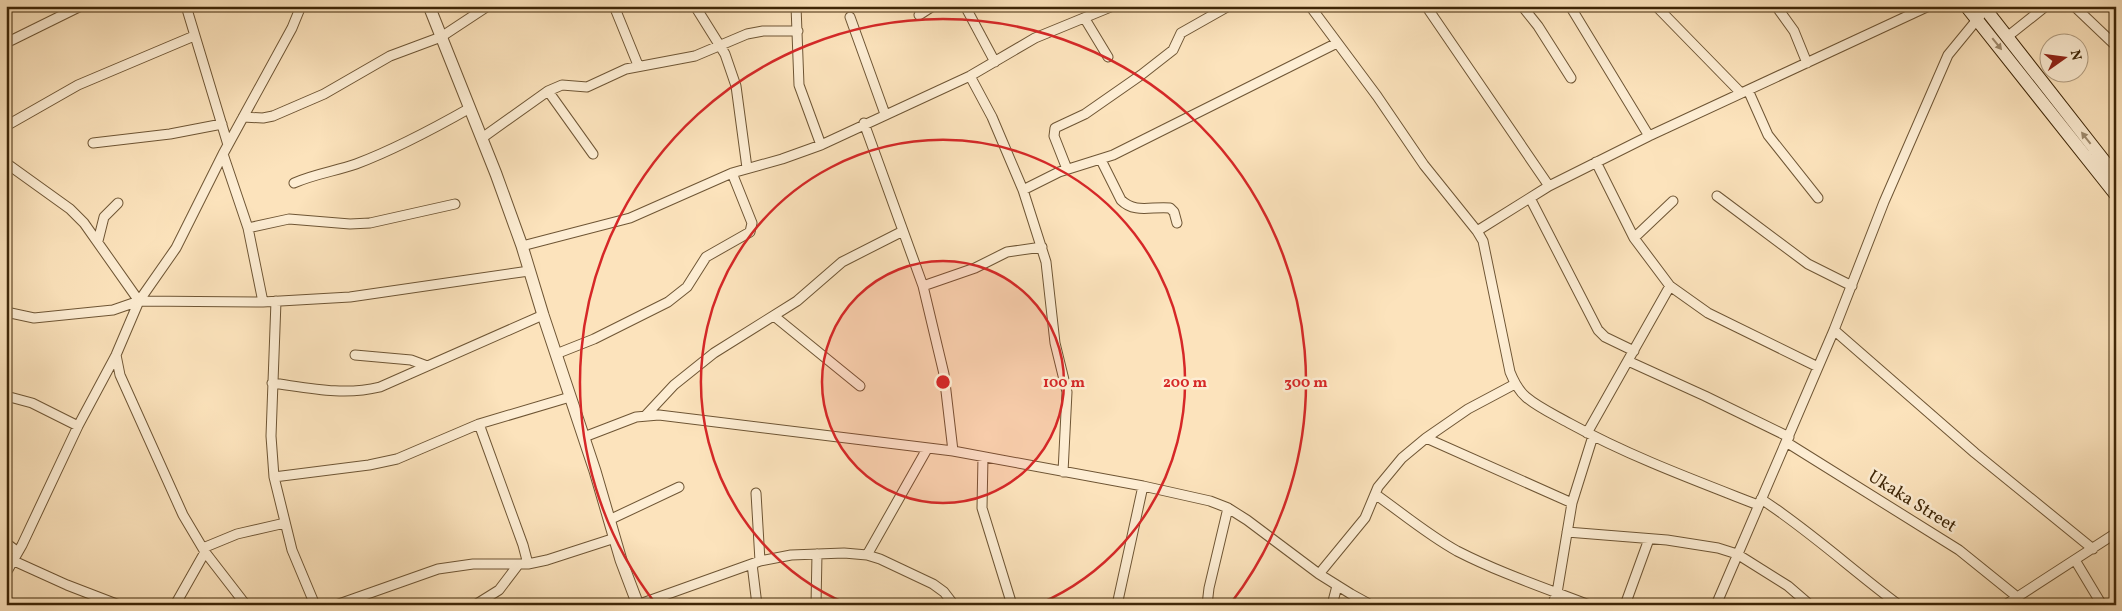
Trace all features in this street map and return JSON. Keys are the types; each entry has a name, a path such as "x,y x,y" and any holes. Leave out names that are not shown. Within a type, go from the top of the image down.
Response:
{"main road":[{"path":"1966,6 2116,195"},
{"path":"1985,8 2115,172"}],"street":[{"path":"6,42 81,6"},
{"path":"186,6 228,145"},
{"path":"6,573 14,561 78,426 116,355 139,301 176,248 301,6"},
{"path":"429,6 482,138 522,246 542,315 584,437 637,605 756,562 791,555 844,553 868,556 933,584 944,592 954,605"},
{"path":"614,6 638,65"},
{"path":"695,6 720,45 736,86 747,168"},
{"path":"796,6 799,85 821,145"},
{"path":"919,15 933,6"},
{"path":"965,6 995,62"},
{"path":"522,246 630,218 732,172 782,159 821,145 864,123 970,76 1035,38 1113,6"},
{"path":"1310,6 1377,96 1424,164 1477,231 1487,254 1510,372 1515,384 1535,404 1590,435 1682,475 1760,502 1793,519 1851,569 1899,605"},
{"path":"1426,6 1549,186"},
{"path":"1522,6 1538,26 1571,78"},
{"path":"1570,6 1649,136"},
{"path":"1656,6 1745,92 1768,135 1818,198"},
{"path":"1776,6 1794,32 1807,63"},
{"path":"1477,231 1549,186 1596,162 1929,6"},
{"path":"2007,37 2046,6"},
{"path":"2074,6 2116,46"},
{"path":"1067,169 1054,136 1055,128 1085,114 1142,75 1173,50 1181,34 1227,7"},
{"path":"243,117 263,118 273,116 334,89 390,56 441,37 484,8"},
{"path":"1716,605 1834,330 1884,202 1948,55 1985,8"},
{"path":"850,16 885,114"},
{"path":"1085,19 1108,57"},
{"path":"482,138 548,91 562,85 587,87 638,65 682,59 747,34 763,31 798,31"},
{"path":"6,126 78,85 194,36"},
{"path":"1023,190 1067,169 1100,160 1337,43"},
{"path":"970,76 992,117 1023,190 1046,262 1056,343 1067,392 1063,472"},
{"path":"548,91 592,154"},
{"path":"294,183 314,175 358,163 428,132 470,108"},
{"path":"864,123 923,286 944,374 953,451"},
{"path":"93,143 170,134 222,124"},
{"path":"223,154 248,228 264,302"},
{"path":"1100,160 1121,200 1126,205 1139,209 1170,208 1174,212 1177,223"},
{"path":"1596,162 1634,238 1670,286 1708,313 1818,367"},
{"path":"6,163 70,209 98,241 139,301"},
{"path":"556,354 594,339 668,302 687,287 706,257 750,232 752,223 732,172"},
{"path":"1717,196 1808,264 1852,286"},
{"path":"1530,198 1598,330 1606,337 1634,351"},
{"path":"1634,238 1673,201"},
{"path":"98,241 104,217 118,203"},
{"path":"248,228 289,219 360,224 387,220 455,204"},
{"path":"646,415 667,392 714,353 797,301 842,262 904,231"},
{"path":"923,286 975,268 1007,252 1042,247"},
{"path":"6,312 34,318 113,310 139,301 264,302 350,297 529,271"},
{"path":"1552,605 1557,593 1572,503 1590,435 1628,361 1670,286"},
{"path":"276,301 271,436 274,476 292,550 315,605"},
{"path":"272,383 336,392 360,392 380,388 542,315"},
{"path":"774,316 860,386"},
{"path":"1834,330 1975,453 2093,549"},
{"path":"116,355 120,376 183,515 204,550 246,605"},
{"path":"356,355 411,360 427,366"},
{"name":"Ukaka Street","path":"1628,361 1705,396 1787,439 1959,550 2016,596"},
{"path":"106,374 120,376"},
{"path":"1320,574 1365,518 1378,487 1402,458 1426,438 1468,410 1515,384"},
{"path":"6,396 32,403 78,426"},
{"path":"274,476 397,459 478,424 570,396"},
{"path":"584,437 646,415 857,438 927,449 953,451 1143,486 1210,501 1228,508 1337,586 1371,605"},
{"path":"478,424 523,545 528,564"},
{"path":"1426,438 1572,503"},
{"path":"868,556 927,449"},
{"path":"983,457 982,508 1012,605"},
{"path":"1116,605 1143,486"},
{"path":"609,520 679,487"},
{"path":"756,493 757,605"},
{"path":"1375,494 1426,532 1456,550 1500,572 1589,605"},
{"path":"1207,605 1209,588 1228,508"},
{"path":"176,605 204,550 237,534 285,523"},
{"path":"1567,532 1705,545 1737,554 1788,586 1810,605"},
{"path":"2005,605 2016,596 2116,533"},
{"path":"336,605 438,569 473,564 528,564 547,560 615,538"},
{"path":"1625,605 1649,539"},
{"path":"6,542 18,552"},
{"path":"816,605 817,554"},
{"path":"2075,560 2102,605"},
{"path":"14,561 67,585 119,605"},
{"path":"475,605 499,590 518,565"},
{"path":"1332,605 1337,586"}]}
